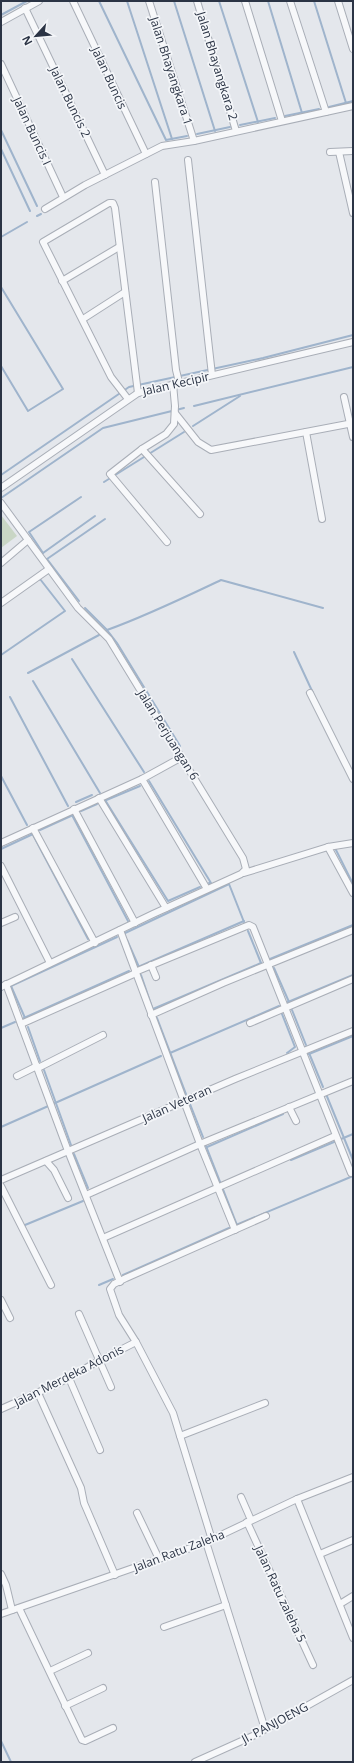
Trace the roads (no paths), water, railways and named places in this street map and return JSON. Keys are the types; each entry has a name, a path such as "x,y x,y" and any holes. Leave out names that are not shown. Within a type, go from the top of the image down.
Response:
{"street":[{"path":"1,22 39,1"},
{"name":"Jalan Buncis","path":"73,1 146,154"},
{"name":"Jalan Bhayangkara 1","path":"148,1 194,141"},
{"name":"Jalan Bhayangkara 2","path":"197,1 236,131"},
{"path":"245,1 282,121"},
{"path":"290,1 326,112"},
{"path":"338,1 353,49"},
{"name":"Jalan Buncis 2","path":"25,8 105,174"},
{"name":"Jalan Buncis I","path":"1,64 63,197"},
{"path":"45,209 63,197 105,174 167,145 194,141 353,106"},
{"path":"330,152 353,151"},
{"path":"339,152 353,213"},
{"path":"188,160 212,373"},
{"path":"155,182 176,370 174,424 166,434 142,449 110,474 167,542"},
{"path":"124,394 111,377 43,242 109,203 113,203 115,208 138,390"},
{"path":"62,281 119,247"},
{"path":"83,319 125,292"},
{"name":"Jalan Kecipir","path":"1,488 124,394 353,342"},
{"path":"344,397 352,423 353,437"},
{"path":"175,413 198,442 211,450 352,423"},
{"path":"306,432 322,519"},
{"path":"142,449 200,514"},
{"name":"Jalan Perjuangan 6","path":"1,503 78,608 109,639 243,858 245,871"},
{"path":"1,563 28,540"},
{"path":"1,603 49,569"},
{"path":"310,693 353,779"},
{"path":"1,843 74,808 142,779 182,757"},
{"path":"142,779 207,890"},
{"path":"99,798 166,908"},
{"path":"74,808 135,923"},
{"path":"33,828 95,942"},
{"path":"120,1282 68,1151 21,1024 3,986 245,871 328,848 353,843"},
{"path":"328,848 353,893"},
{"path":"1,866 50,963"},
{"path":"1,923 15,917"},
{"path":"21,1024 151,965 249,925 253,927 321,1094 335,1136 351,1173"},
{"path":"120,930 200,1144 235,1230"},
{"path":"151,1015 353,930"},
{"path":"151,965 156,977"},
{"path":"250,1023 353,979"},
{"name":"Jalan Veteran","path":"1,1180 184,1101 353,1031"},
{"path":"16,1076 103,1035"},
{"path":"86,1195 200,1144 353,1081"},
{"path":"289,1108 296,1122"},
{"path":"103,1238 335,1136"},
{"path":"46,1160 54,1170 68,1198"},
{"path":"1,1186 51,1285"},
{"path":"265,1729 226,1605 180,1436 170,1408 136,1342 119,1315 110,1292 111,1287 120,1282 266,1216"},
{"path":"1,1300 10,1318"},
{"path":"79,1314 111,1387"},
{"name":"Jalan Merdeka Adonis","path":"1,1409 69,1378 99,1360 136,1342"},
{"path":"69,1378 100,1450"},
{"path":"38,1393 81,1488 84,1503 115,1575"},
{"path":"180,1436 265,1403"},
{"name":"Jalan Ratu Zaleha","path":"1,1614 209,1541 297,1499 353,1477"},
{"name":"Jalan Ratu zaleha 5","path":"241,1497 249,1521 313,1666"},
{"path":"297,1499 353,1638"},
{"path":"137,1513 159,1559"},
{"path":"320,1554 353,1540"},
{"path":"1,1574 16,1609 50,1670 65,1706 82,1740 85,1741 113,1728"},
{"path":"340,1604 353,1596"},
{"path":"164,1627 226,1605"},
{"path":"50,1670 88,1653"},
{"name":"Jl. PANJOENG","path":"197,1762 265,1729 353,1680"},
{"path":"65,1706 103,1688"}],"waterway":[{"path":"1,15 27,1"},
{"path":"99,1 166,140 187,136"},
{"path":"127,1 172,139"},
{"path":"174,1 215,131"},
{"path":"219,1 258,122"},
{"path":"268,1 302,113"},
{"path":"314,1 346,103"},
{"path":"329,107 353,101"},
{"path":"285,116 319,109"},
{"path":"240,125 275,118"},
{"path":"197,134 230,127"},
{"path":"1,130 37,206"},
{"path":"1,149 30,211"},
{"path":"37,216 41,214"},
{"path":"1,237 27,222"},
{"path":"1,287 63,389 28,411 1,366"},
{"path":"1,475 129,387 263,358 353,335"},
{"path":"194,406 353,367"},
{"path":"193,426 240,396"},
{"path":"1,498 103,428 184,408"},
{"path":"104,482 184,432"},
{"path":"43,553 29,532 81,497"},
{"path":"43,553 95,516"},
{"path":"47,559 105,519"},
{"path":"47,559 79,601"},
{"path":"1,655 65,611 40,579 38,580"},
{"path":"107,630 150,613 221,580 323,608"},
{"path":"85,608 107,630 117,643 180,746"},
{"path":"28,673 99,635"},
{"path":"294,652 313,693"},
{"path":"72,659 144,772"},
{"path":"33,681 100,793"},
{"path":"10,697 68,806"},
{"path":"1,776 27,825"},
{"path":"149,781 211,883 209,883"},
{"path":"104,801 140,786"},
{"path":"76,802 92,795"},
{"path":"105,800 168,901 200,887"},
{"path":"81,811 97,804"},
{"path":"72,815 128,921"},
{"path":"40,830 73,815"},
{"path":"32,833 88,939"},
{"path":"1,849 33,834"},
{"path":"335,848 353,884"},
{"path":"123,934 229,884 244,922"},
{"path":"138,967 244,921"},
{"path":"270,959 353,925"},
{"path":"248,931 261,963"},
{"path":"11,986 117,937"},
{"path":"127,940 139,967"},
{"path":"153,1009 261,963"},
{"path":"274,968 289,1002"},
{"path":"24,1018 129,971"},
{"path":"141,975 153,1010"},
{"path":"288,1002 353,975"},
{"path":"11,986 25,1018"},
{"path":"170,1053 279,1006"},
{"path":"292,1010 306,1045"},
{"path":"282,1014 295,1047 287,1053"},
{"path":"157,1018 186,1094"},
{"path":"1,1028 15,1022"},
{"path":"28,1027 40,1061"},
{"path":"309,1054 353,1036"},
{"path":"309,1053 323,1087"},
{"path":"1,1127 161,1056"},
{"path":"44,1070 71,1145"},
{"path":"326,1094 353,1160"},
{"path":"190,1104 203,1137"},
{"path":"207,1147 283,1114"},
{"path":"291,1160 353,1134"},
{"path":"206,1146 237,1225"},
{"path":"74,1154 88,1188"},
{"path":"236,1225 353,1176"},
{"path":"25,1225 83,1201"},
{"path":"123,1275 229,1228"},
{"path":"99,1285 113,1279"},
{"path":"1,1741 11,1762"}]}
